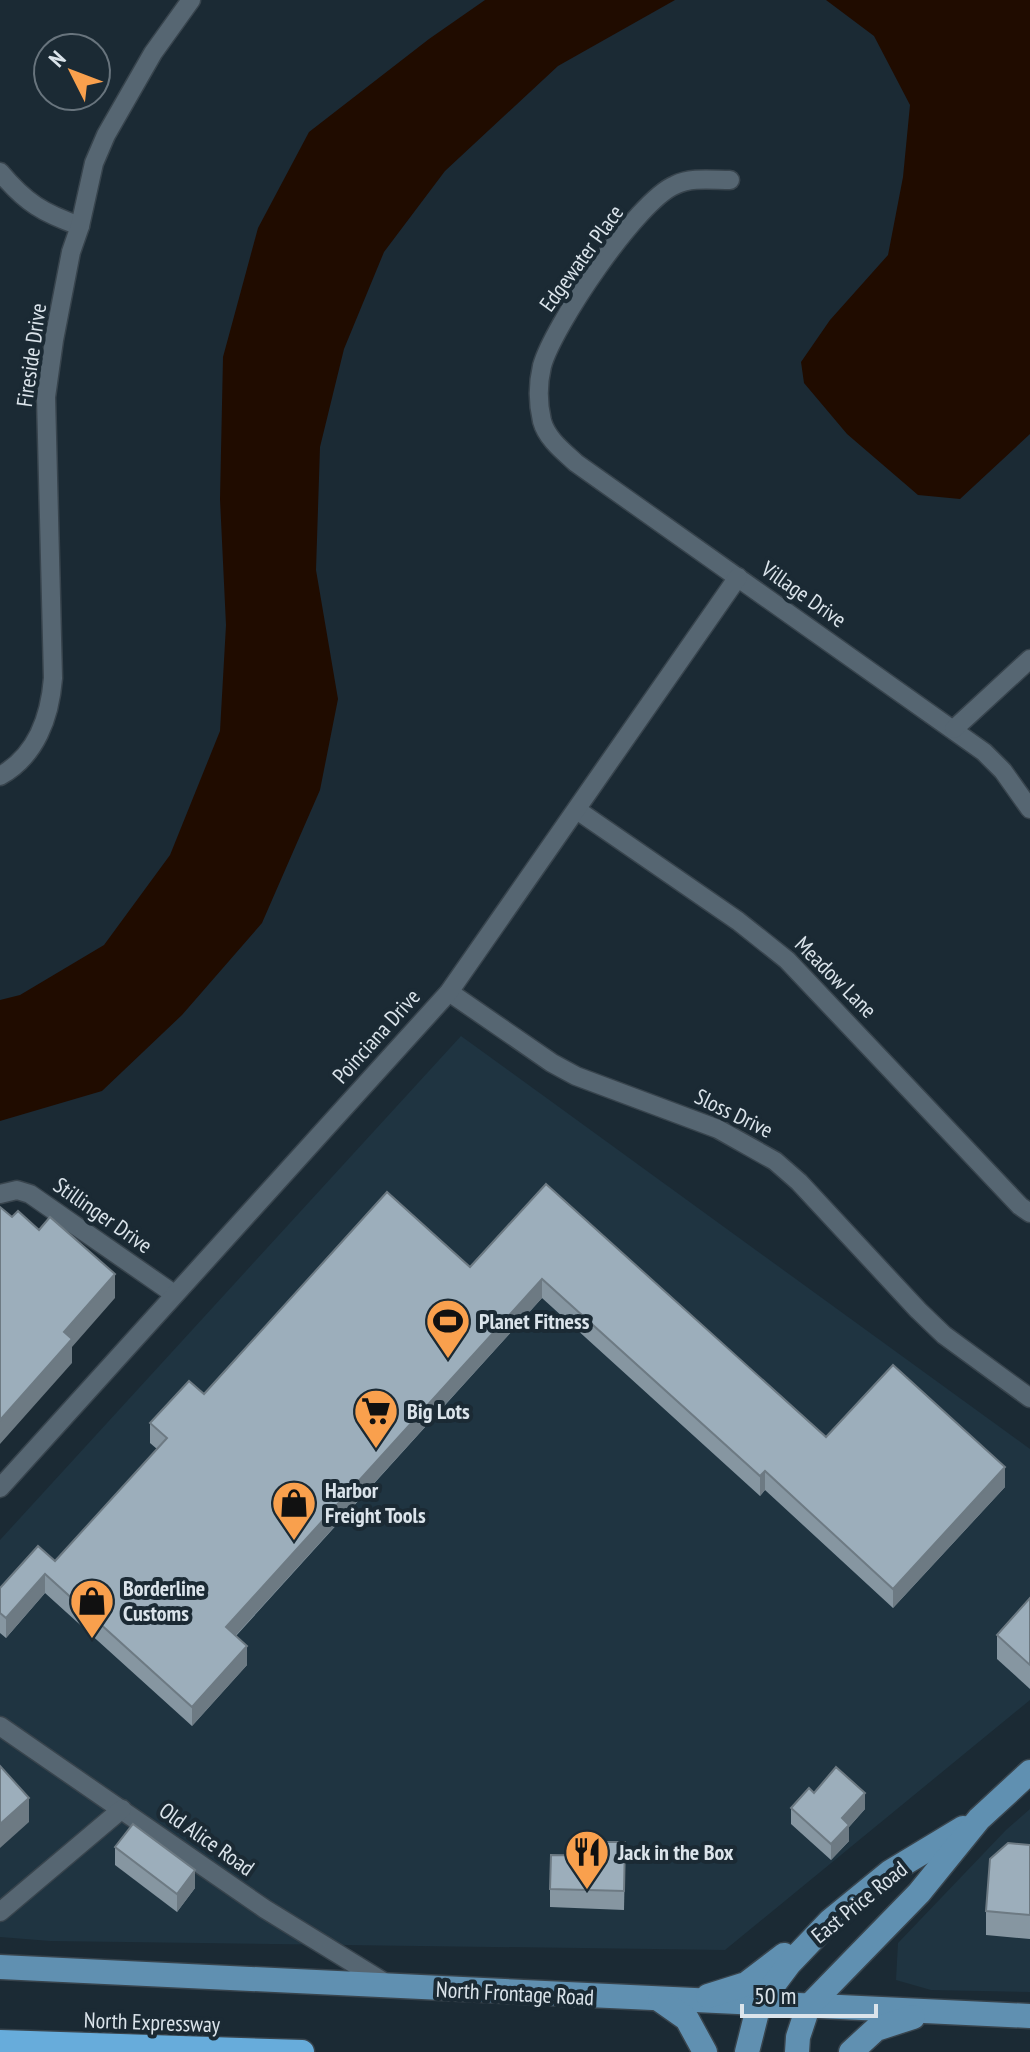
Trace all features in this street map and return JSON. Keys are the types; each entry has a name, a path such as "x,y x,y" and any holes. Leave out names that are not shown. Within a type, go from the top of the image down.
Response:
{"highway":[{"path":"0,2029 107,2047"},
{"name":"North Expressway","path":"0,2042 302,2052"}],"main road":[{"name":"East Price Road","path":"797,2052 798,2037 808,2007 919,1893 979,1819 1030,1772"},
{"name":"East Price Road","path":"747,2052 759,2004 789,1964 830,1921 890,1872 979,1819"},
{"path":"697,1999 746,1984 830,1921"},
{"name":"North Frontage Road","path":"0,1967 1030,2016"},
{"path":"660,2000 687,2019 705,2052"},
{"path":"851,2052 876,2029 930,2011"}],"street":[{"name":"Fireside Drive","path":"0,776 26,756 51,708 53,678 46,397 71,252 94,163 106,135 153,53 191,0"},
{"path":"0,172 20,196 35,207 80,226"},
{"name":"Edgewater Place","path":"544,426 539,406 543,365 560,326 600,266 660,194 675,184 692,180 730,180"},
{"name":"Village Drive","path":"544,426 554,444 576,463 954,729 994,761 1030,809"},
{"name":"Poinciana Drive","path":"0,1488 449,992 738,577"},
{"path":"954,729 1030,659"},
{"name":"Meadow Lane","path":"577,810 738,921 787,960 949,1133 1030,1213"},
{"name":"Sloss Drive","path":"449,992 576,1076 718,1129 775,1161 799,1182 944,1335 1030,1398"},
{"name":"Stillinger Drive","path":"0,1194 17,1190 43,1202 174,1294"},
{"name":"Old Alice Road","path":"0,1726 265,1909 390,1986"},
{"path":"0,1912 122,1809"}],"shaded area":[{"path":"485,0 675,0 558,66 445,171 384,252 344,349 320,447 316,570 338,699 320,790 262,923 182,1015 102,1091 0,1121 0,1000 20,995 104,945 170,855 220,731 226,625 220,499 223,357 258,228 309,132 429,39"},
{"path":"826,0 1030,0 1030,434 960,499 918,495 847,434 804,383 801,362 830,320 888,255 903,177 910,105 874,36"},
{"path":"461,1036 1030,1449 1030,1700 725,1950 50,1941 0,1937 0,1540"},
{"path":"1030,1809 1030,1992 931,1990 896,1980 898,1943"}],"building":[{"path":"546,1184 826,1437 893,1365 1005,1467 893,1589 765,1471 760,1476 542,1279 226,1627 247,1646 192,1707 45,1574 6,1618 0,1613 0,1588 38,1546 55,1561 167,1438 150,1423 189,1381 204,1394 387,1192 470,1267"},
{"path":"0,1207 12,1217 18,1211 39,1230 50,1217 115,1274 64,1332 72,1339 0,1420"},
{"path":"1030,1598 1030,1665 997,1635"},
{"path":"0,1766 29,1798 0,1824"},
{"path":"836,1767 865,1793 842,1818 849,1825 831,1844 791,1808 809,1788 814,1793"},
{"path":"133,1824 195,1870 177,1894 115,1847"},
{"path":"603,1842 625,1842 624,1891 550,1889 551,1855 603,1856"},
{"path":"1008,1843 1030,1845 1030,1915 986,1911 990,1859"}],"place":[{"name":"Planet Fitness","path":"448,1360"},
{"name":"Big Lots","path":"376,1450"},
{"name":"Harbor Freight Tools","path":"294,1542"},
{"name":"Borderline Customs","path":"92,1640"},
{"name":"Jack in the Box","path":"587,1891"}]}
